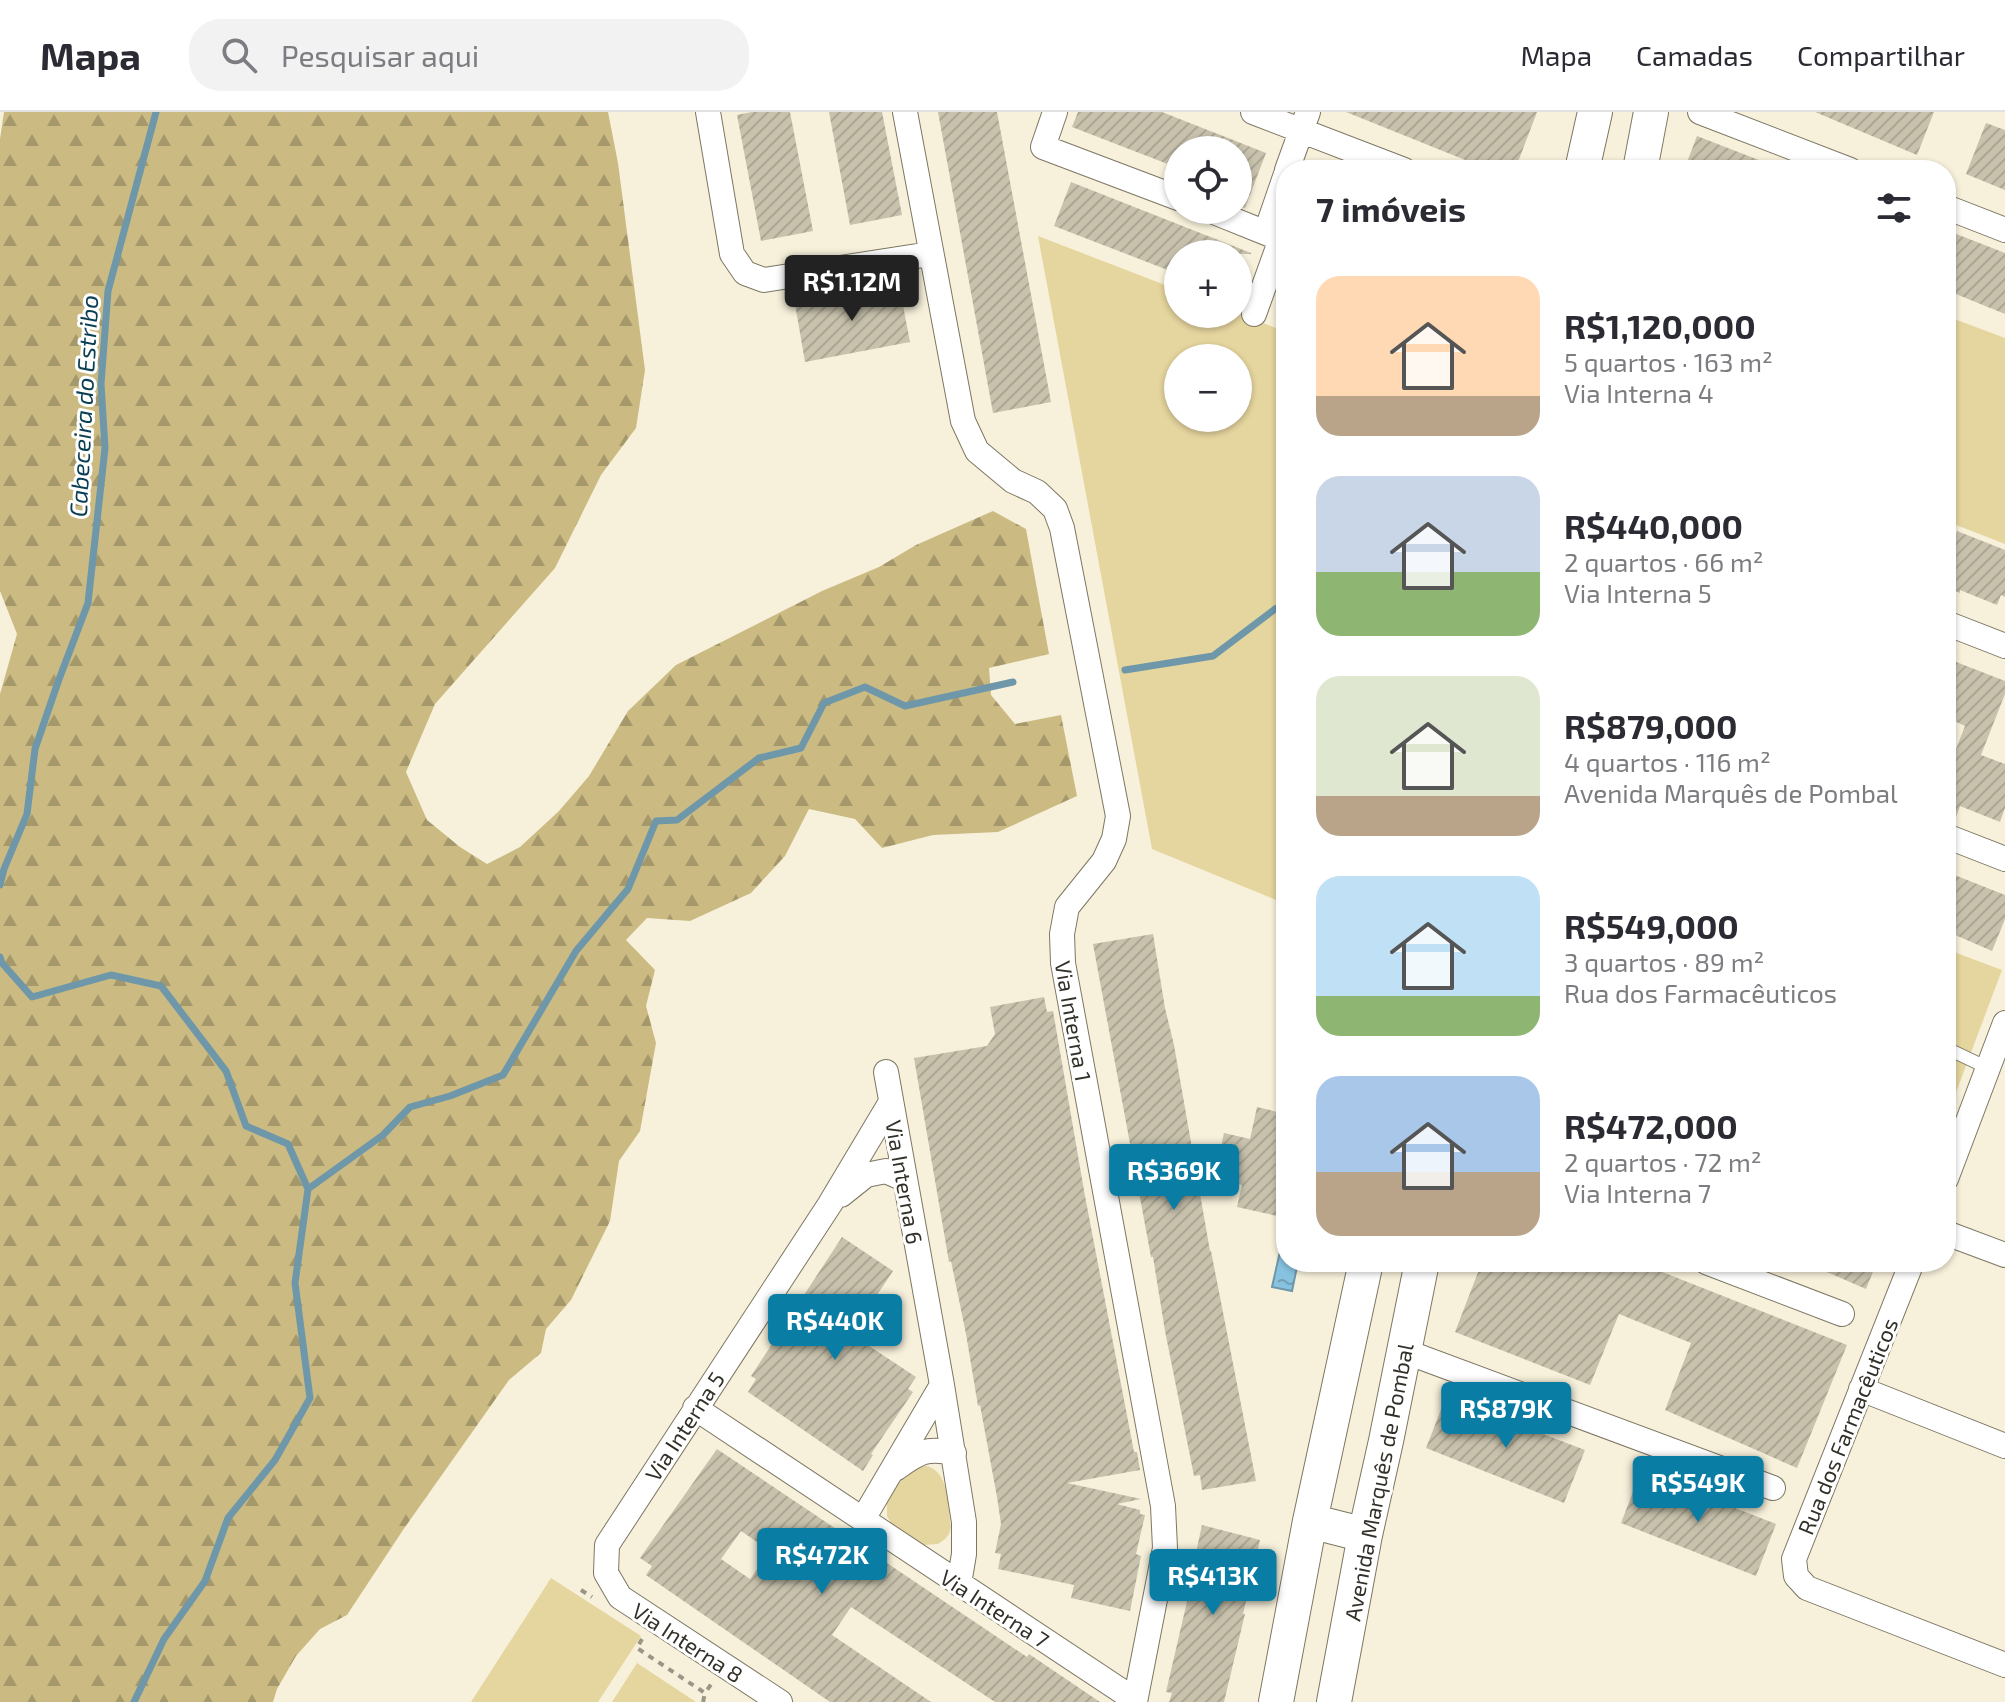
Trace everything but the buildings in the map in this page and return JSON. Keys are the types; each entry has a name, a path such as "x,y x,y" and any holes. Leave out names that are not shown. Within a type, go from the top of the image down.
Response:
{"main road":[{"path":"1642,160 1651,112"},
{"path":"1584,160 1591,113"},
{"path":"1276,1702 1310,1521 1364,1272"},
{"name":"Avenida Marquês de Pombal","path":"1334,1702 1420,1272"},
{"path":"1310,1521 1365,1535"}],"street":[{"path":"708,112 732,254 745,273 764,280 930,254"},
{"name":"Via Interna 1","path":"905,112 963,421 977,451 1013,481 1037,492 1055,509 1062,528 1118,816 1114,839 1104,861 1067,907 1062,934 1063,963 1163,1506 1165,1548 1135,1701"},
{"path":"1055,112 1043,147 1164,193"},
{"path":"1253,112 1305,121 1384,160"},
{"path":"1700,112 1824,160"},
{"path":"1291,160 1305,121"},
{"path":"1956,211 2005,230"},
{"path":"1244,224 1276,237"},
{"path":"1254,314 1276,240"},
{"path":"1956,627 2005,646"},
{"path":"1956,840 2005,859"},
{"path":"1956,1141 1997,1071 2005,1023"},
{"name":"Via Interna 6","path":"886,1072 964,1522 964,1554 959,1584"},
{"name":"Via Interna 5","path":"606,1573 607,1545 830,1204 891,1102"},
{"name":"Via Interna 5","path":"830,1204 866,1175 886,1171 904,1179"},
{"path":"1956,1237 2005,1255"},
{"path":"1732,1272 1842,1314"},
{"name":"Rua dos Farmacêuticos","path":"1908,1272 1794,1559 1796,1576 1807,1588 2005,1665"},
{"path":"1404,1351 1773,1488"},
{"path":"863,1519 942,1385"},
{"path":"1861,1389 2005,1446"},
{"name":"Via Interna 7","path":"695,1408 1135,1701"},
{"path":"889,1472 919,1453 940,1450 954,1453"},
{"name":"Via Interna 8","path":"606,1573 620,1597 780,1702"}],"lane":[{"path":"1956,1053 1997,1071"}],"path":[{"path":"703,1702 705,1693"}],"shaded area":[{"path":"1038,236 1164,285 1164,328 1252,328 1252,319 1276,328 1276,900 1152,849"},
{"path":"1956,320 2005,338 2005,544 1956,525"},
{"path":"1956,953 2002,970 1956,1092"},
{"path":"917,1465 936,1471 945,1486 951,1527 949,1534 938,1544 924,1545 891,1523 887,1516 887,1501 908,1470"},
{"path":"551,1578 641,1636 598,1702 471,1702"},
{"path":"637,1663 696,1702 612,1702"}],"green space":[{"path":"4,112 608,112 618,163 645,370 636,428 601,475 555,568 435,704 406,772 427,820 460,847 487,864 520,847 559,811 589,776 628,711 676,665 822,591 879,567 916,545 993,511 1026,529 1049,654 989,668 991,695 1015,724 1061,715 1077,796 998,832 933,835 882,848 855,819 809,809 785,856 751,893 690,921 647,918 626,940 655,970 646,1006 656,1043 640,1131 619,1161 610,1221 571,1300 546,1329 541,1353 509,1380 347,1615 320,1629 296,1656 273,1702 0,1702 0,694 17,634 0,591 0,139"}],"water":[{"path":"1276,1269 1276,1272 1296,1272 1292,1291 1272,1287"}],"waterway":[{"name":"Cabeceira do Estribo","path":"0,885 27,814 35,749 88,603 105,448 101,384 108,291 156,112"},
{"name":"Cabeceira do Estribo","path":"1125,670 1213,656 1276,609"},
{"name":"Cabeceira do Estribo","path":"308,1189 383,1135 410,1107 450,1096 503,1075 576,951 628,889 656,821 677,820 759,758 801,748 824,703 865,687 905,706 1013,682"},
{"name":"Cabeceira do Estribo","path":"0,957 32,997 111,975 161,986 226,1071 246,1126 288,1144 308,1189 295,1283 310,1398 275,1460 228,1518 205,1581 164,1639 134,1702"}]}
